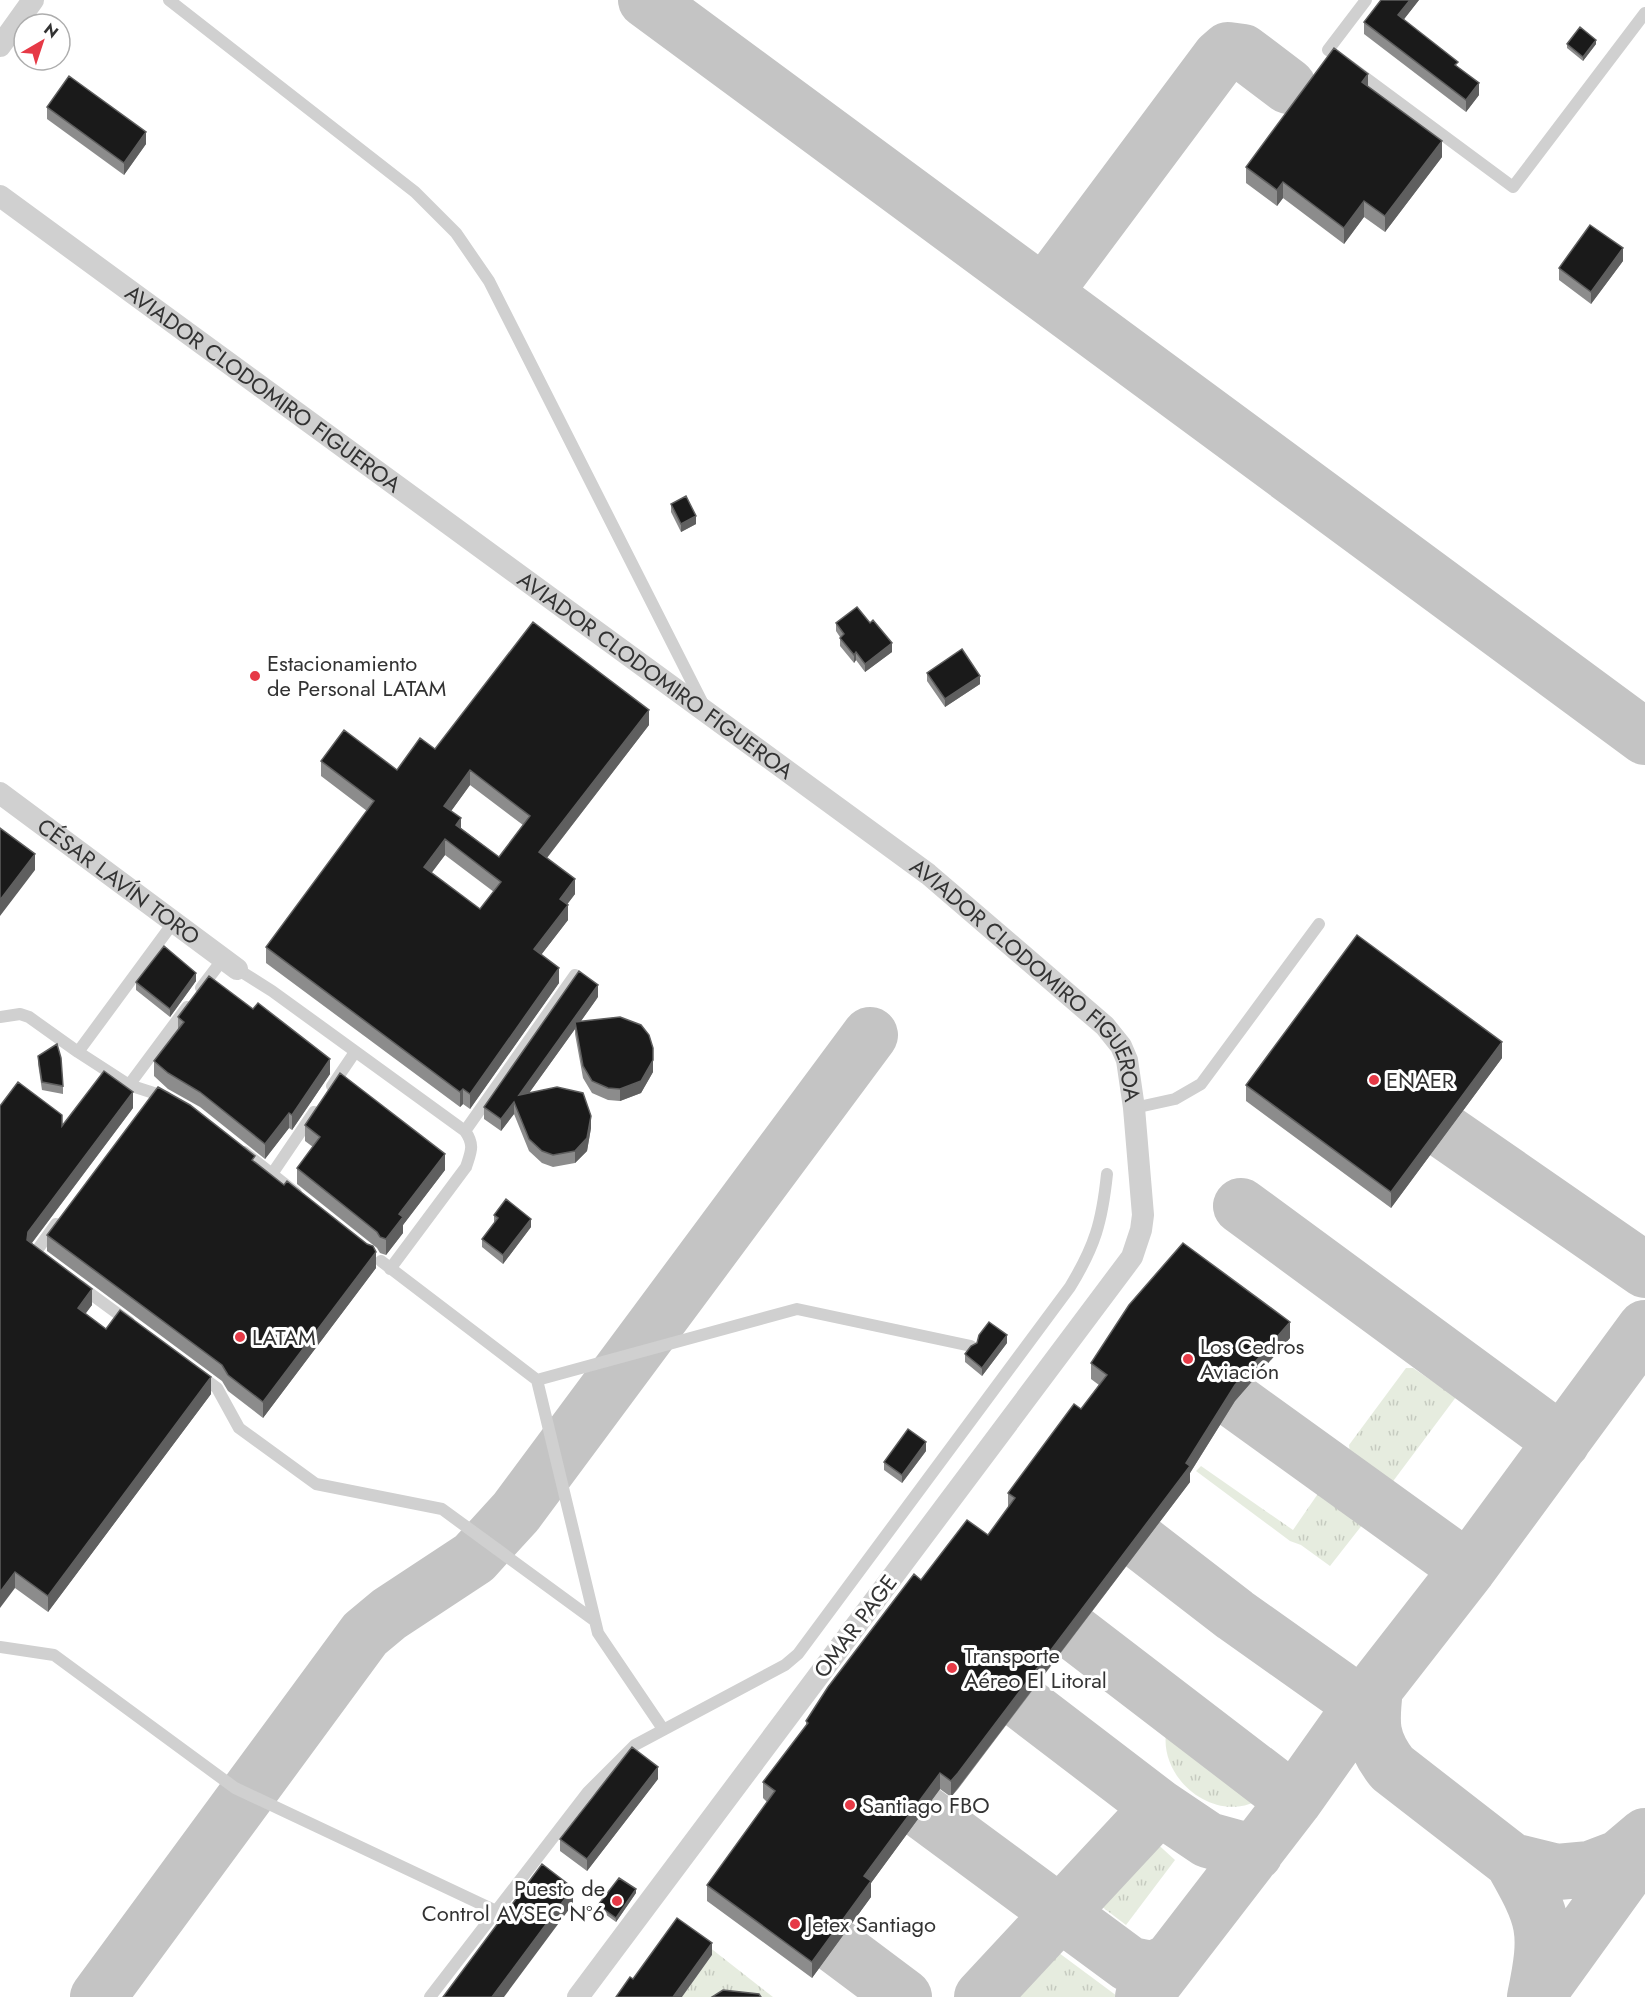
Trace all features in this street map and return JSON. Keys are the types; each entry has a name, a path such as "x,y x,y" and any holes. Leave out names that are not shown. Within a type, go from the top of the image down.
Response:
{"street":[{"path":"0,46 33,0"},
{"name":"AVIADOR CLODOMIRO FIGUEROA","path":"0,196 928,874 1106,1026 1128,1060 1134,1108 1143,1215 1142,1230 1132,1257"},
{"name":"CÉSAR LAVÍN TORO","path":"0,793 230,964"},
{"name":"OMAR PAGE","path":"578,1997 1132,1257"}],"lane":[{"path":"169,0 415,192 456,233 489,281 708,714"},
{"path":"1366,0 1328,50 1513,187 1645,13"},
{"path":"78,1052 173,922"},
{"path":"1134,1108 1175,1099 1202,1084 1319,924"},
{"path":"129,1085 230,964 465,1131 472,1140 472,1149 466,1167 386,1265 537,1380 598,1633 663,1729"},
{"path":"465,1131 576,975"},
{"path":"0,1017 20,1014 29,1017 129,1085 151,1097 174,1102"},
{"path":"272,1174 355,1052"},
{"path":"237,1148 308,1203"},
{"path":"430,1997 596,1784 635,1745 785,1665 798,1654 1070,1287 1090,1254 1100,1227 1107,1174"},
{"path":"54,1267 35,1252 63,1215"},
{"path":"73,1281 140,1331"},
{"path":"537,1380 797,1309 971,1346"},
{"path":"188,1366 217,1388 239,1428 316,1484 442,1509 595,1621"},
{"path":"0,1647 54,1655 235,1788 496,1911"}],"green space":[{"path":"1406,1368 1413,1368 1456,1397 1391,1484 1350,1454 1349,1445"},
{"path":"1201,1466 1293,1530 1326,1482 1370,1515 1330,1566 1301,1545 1290,1541 1196,1471"},
{"path":"1166,1733 1257,1801 1240,1806 1223,1806 1193,1793 1181,1781 1172,1766 1166,1750"},
{"path":"1152,1839 1175,1860 1126,1925 1097,1903"},
{"path":"681,1925 773,1997 682,1997 712,1955"},
{"path":"1055,1950 1117,1996 1009,1997"}],"building":[{"path":"1381,0 1410,0 1398,15 1458,62 1455,65 1479,83 1466,100 1364,22"},
{"path":"1580,27 1596,40 1583,57 1567,44"},
{"path":"1334,48 1368,74 1362,82 1442,141 1385,216 1364,201 1344,228 1283,182 1277,190 1246,167"},
{"path":"69,76 146,132 124,163 47,107"},
{"path":"1590,225 1623,248 1591,292 1559,268"},
{"path":"686,496 696,516 681,524 671,504"},
{"path":"857,607 870,623 873,620 892,643 865,664 856,652 854,655 840,638 844,634 836,623"},
{"path":"533,622 649,710 539,852 575,879 560,899 568,905 534,949 559,968 470,1094 463,1089 460,1092 266,947 374,801 321,761 344,730 397,770 420,738 435,749","holes":["470,770 530,816 499,857 456,825 461,818 444,806","445,839 501,882 480,909 424,867"]},
{"path":"962,649 980,676 945,699 927,673"},
{"path":"0,828 35,854 0,900"},
{"name":"ENAER","path":"1357,935 1502,1042 1391,1192 1246,1085"},
{"path":"164,946 196,973 170,1009 136,982"},
{"path":"579,971 598,985 519,1095 557,1087 583,1093 591,1116 587,1138 575,1151 553,1155 542,1151 529,1139 514,1102 501,1119 484,1107"},
{"path":"209,976 253,1009 258,1003 330,1059 292,1115 289,1113 265,1144 200,1092 168,1073 154,1061 184,1022 178,1017"},
{"path":"620,1017 641,1025 649,1035 653,1048 653,1060 641,1081 620,1089 608,1088 592,1081 583,1066 575,1022"},
{"path":"57,1044 61,1058 63,1086 42,1082 38,1056"},
{"path":"104,1071 133,1092 28,1232 27,1240 92,1289 78,1308 106,1329 120,1310 211,1377 48,1596 15,1572 0,1592 0,1106 18,1082 62,1115 62,1126"},
{"path":"340,1073 445,1154 399,1214 403,1217 386,1239 380,1237 377,1232 297,1168 320,1137 305,1125"},
{"name":"LATAM","path":"158,1087 190,1105 255,1156 252,1160 284,1185 287,1181 367,1244 373,1246 376,1252 263,1402 228,1375 222,1365 47,1235"},
{"path":"506,1199 531,1219 503,1255 482,1239 498,1218 494,1215"},
{"path":"1183,1243 1290,1322 1235,1385 1186,1463 1190,1466 958,1773 951,1781 940,1773 864,1876 871,1881 812,1962 707,1885 775,1791 763,1782 808,1723 806,1721 828,1687 914,1574 921,1580 967,1520 988,1535 1015,1498 1008,1493 1074,1404 1081,1409 1107,1375 1091,1363 1129,1305"},
{"path":"989,1322 1007,1335 982,1368 965,1354 971,1346 977,1343 979,1335"},
{"path":"908,1429 926,1442 902,1475 884,1462"},
{"path":"632,1747 658,1767 587,1859 560,1839"},
{"path":"542,1864 573,1888 492,1997 443,1997"},
{"name":"Puesto de Control AVSEC Nº6","path":"619,1878 636,1889 616,1918 598,1905"},
{"path":"677,1918 712,1943 673,1997 616,1997 630,1977 633,1979"},
{"path":"723,1990 759,1994 761,1997 712,1997"}],"taxiway":[{"path":"646,0 1645,737"},
{"path":"1044,293 1220,57 1228,50 1243,52 1288,86"},
{"path":"98,1997 365,1634 389,1614 474,1558 516,1512 870,1035"},
{"path":"1447,1133 1645,1270"},
{"path":"1241,1206 1562,1442"},
{"path":"1143,1997 1294,1801 1362,1705 1468,1569 1645,1328"},
{"path":"1235,1401 1468,1569"},
{"path":"1143,1544 1235,1615 1362,1705"},
{"path":"1076,1634 1294,1801"},
{"path":"1375,1689 1374,1731 1380,1749 1392,1768 1512,1861 1557,1872 1590,1869 1619,1858 1645,1836"},
{"path":"1023,1703 1159,1807 1208,1840 1255,1853"},
{"path":"982,1997 1159,1807"},
{"path":"923,1812 1129,1964 1153,1968 1168,1962"},
{"path":"1536,1997 1645,1846"},
{"path":"1512,1861 1531,1897 1541,1926 1542,1956 1535,1997"},
{"path":"836,1946 904,1997"}],"place":[{"name":"Estacionamiento de Personal LATAM","path":"255,676"},
{"name":"ENAER","path":"1374,1080"},
{"name":"LATAM","path":"240,1337"},
{"name":"Los Cedros Aviación","path":"1188,1359"},
{"name":"Transporte Aéreo El Litoral","path":"952,1668"},
{"name":"Santiago FBO","path":"850,1805"},
{"name":"Puesto de Control AVSEC Nº6","path":"617,1901"},
{"name":"Jetex Santiago","path":"795,1924"}]}
